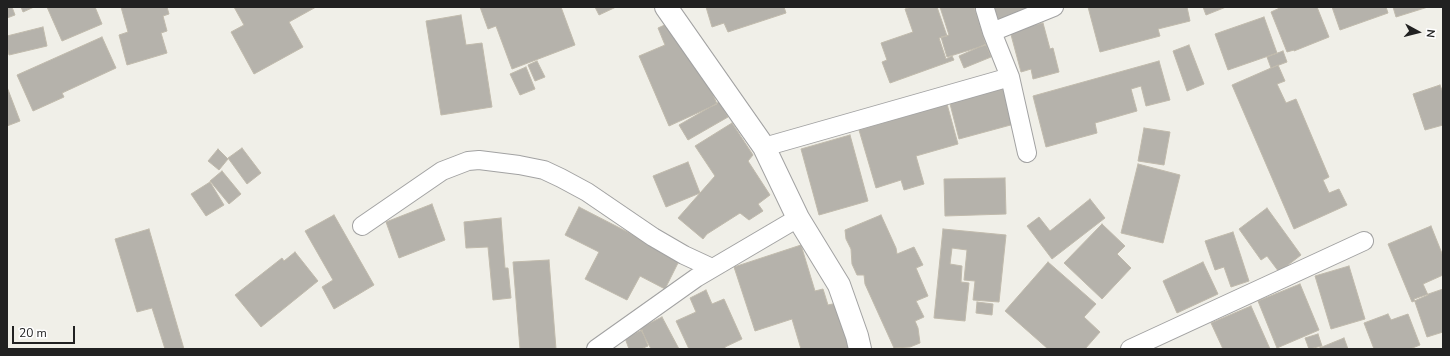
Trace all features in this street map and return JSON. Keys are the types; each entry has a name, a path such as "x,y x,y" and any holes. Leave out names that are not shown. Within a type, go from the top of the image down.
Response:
{"street":[{"path":"666,7 764,147 798,218 839,285 857,336 860,349"},
{"path":"992,32 1054,7"},
{"path":"985,9 992,32 1010,77 1027,153"},
{"path":"764,147 1010,77"},
{"path":"362,226 442,171 468,161 480,160 544,170 587,192 654,237 684,255 712,268"},
{"path":"596,349 696,278 798,218"},
{"path":"1130,349 1364,241"}],"building":[{"path":"7,7 12,7 15,15 7,18"},
{"path":"21,7 34,7 23,12"},
{"path":"47,7 95,7 102,24 62,41"},
{"path":"121,7 167,7 169,14 163,16 167,31 161,33 167,53 127,65 119,35 128,32"},
{"path":"234,7 316,7 289,22 303,47 254,74 231,32 244,25"},
{"path":"480,7 561,7 575,45 512,69 496,26 488,29"},
{"path":"595,7 616,7 599,15"},
{"path":"706,7 784,7 786,13 728,32 724,23 712,27"},
{"path":"912,7 937,7 947,36 939,38 946,59 952,56 954,60 890,83 882,62 887,60 881,43 913,32 905,9"},
{"path":"940,7 974,7 986,45 947,57 941,37 949,35"},
{"path":"994,7 1047,7 1000,24"},
{"path":"1088,7 1187,7 1190,21 1158,29 1160,36 1100,52"},
{"path":"1203,7 1226,7 1206,15"},
{"path":"1282,7 1317,7 1329,37 1294,51 1287,52 1271,12"},
{"path":"1332,7 1386,7 1388,13 1340,30"},
{"path":"1393,7 1428,7 1396,17"},
{"path":"461,15 466,45 482,43 492,107 441,115 426,21"},
{"path":"1264,17 1277,53 1228,70 1215,34"},
{"path":"680,18 717,104 669,126 639,56 665,45 658,28"},
{"path":"1043,23 1050,49 1053,48 1059,72 1033,79 1031,69 1021,72 1010,31"},
{"path":"43,27 47,46 9,55 7,36"},
{"path":"102,37 116,68 62,93 64,97 33,111 17,75"},
{"path":"986,44 991,57 964,68 959,56"},
{"path":"1189,45 1204,84 1187,91 1173,51"},
{"path":"1283,51 1287,62 1271,68 1267,57"},
{"path":"537,61 545,77 535,81 528,65"},
{"path":"1159,61 1170,100 1146,106 1141,86 1131,89 1137,111 1095,123 1097,133 1046,147 1033,96"},
{"path":"1278,65 1285,81 1277,84 1286,103 1296,99 1329,177 1323,180 1329,193 1339,189 1347,205 1294,229 1232,85"},
{"path":"526,67 535,89 520,95 510,74"},
{"path":"1007,80 1018,123 959,139 948,96"},
{"path":"1440,85 1443,93 1443,125 1425,130 1413,94"},
{"path":"7,87 20,121 7,126"},
{"path":"719,102 728,117 688,140 679,125"},
{"path":"947,104 958,144 916,156 924,184 904,190 901,180 876,188 859,130"},
{"path":"732,123 753,155 748,161 770,195 758,204 763,211 749,220 740,213 707,234 703,239 678,218 715,176 695,146"},
{"path":"1144,128 1170,132 1164,165 1138,161"},
{"path":"850,135 868,201 819,215 801,149"},
{"path":"242,148 261,173 247,184 228,158"},
{"path":"218,149 228,159 219,170 208,161"},
{"path":"688,162 700,193 666,207 653,176"},
{"path":"1138,164 1180,175 1163,243 1121,233"},
{"path":"222,171 241,194 229,204 210,181"},
{"path":"1005,178 1006,214 945,216 944,179"},
{"path":"210,182 224,205 206,216 191,194"},
{"path":"1090,199 1105,218 1052,259 1027,226 1039,217 1050,231"},
{"path":"432,204 445,240 399,258 386,222"},
{"path":"579,207 680,259 665,289 640,276 627,300 585,279 599,252 565,235"},
{"path":"1267,208 1301,255 1279,272 1267,256 1261,260 1239,229"},
{"path":"334,215 374,285 334,309 322,287 333,280 305,231"},
{"path":"881,215 896,248 897,254 914,247 923,265 916,268 928,296 916,301 924,317 915,321 918,328 920,343 910,347 894,348 865,284 864,275 857,275 852,264 851,249 846,239 845,230"},
{"path":"501,218 505,268 508,268 511,298 493,300 488,247 466,248 464,222"},
{"path":"1102,224 1125,246 1117,254 1131,268 1102,299 1064,263"},
{"path":"1431,226 1443,256 1443,275 1423,284 1428,295 1412,302 1388,244"},
{"path":"149,229 184,349 165,349 152,308 137,312 115,239"},
{"path":"943,229 1006,235 999,302 973,300 975,281 964,280 967,250 952,248 950,264 962,266 961,282 969,283 965,321 934,318"},
{"path":"1233,232 1249,281 1231,287 1224,267 1215,270 1205,241"},
{"path":"801,245 815,291 823,289 828,305 837,303 852,349 801,349 792,319 755,331 734,267"},
{"path":"295,252 318,281 261,327 235,295 282,258 284,261"},
{"path":"549,260 556,349 520,349 513,262"},
{"path":"1048,262 1096,304 1084,317 1100,332 1085,349 1048,349 1005,311"},
{"path":"1203,262 1218,294 1177,313 1163,281"},
{"path":"1349,266 1365,319 1331,329 1315,276"},
{"path":"1300,284 1319,330 1277,348 1258,301"},
{"path":"1443,289 1443,332 1427,337 1414,299"},
{"path":"706,290 712,304 724,299 742,339 725,347 725,349 689,349 676,321 696,312 690,298"},
{"path":"977,302 993,304 992,315 976,313"},
{"path":"1251,306 1270,349 1223,349 1211,323"},
{"path":"1388,314 1391,320 1408,314 1420,345 1410,349 1374,349 1364,323"},
{"path":"662,317 679,349 651,349 640,328"},
{"path":"642,330 648,346 641,349 629,349 625,338"},
{"path":"1318,334 1322,346 1309,349 1305,338"},
{"path":"1344,338 1348,349 1317,349"}]}
